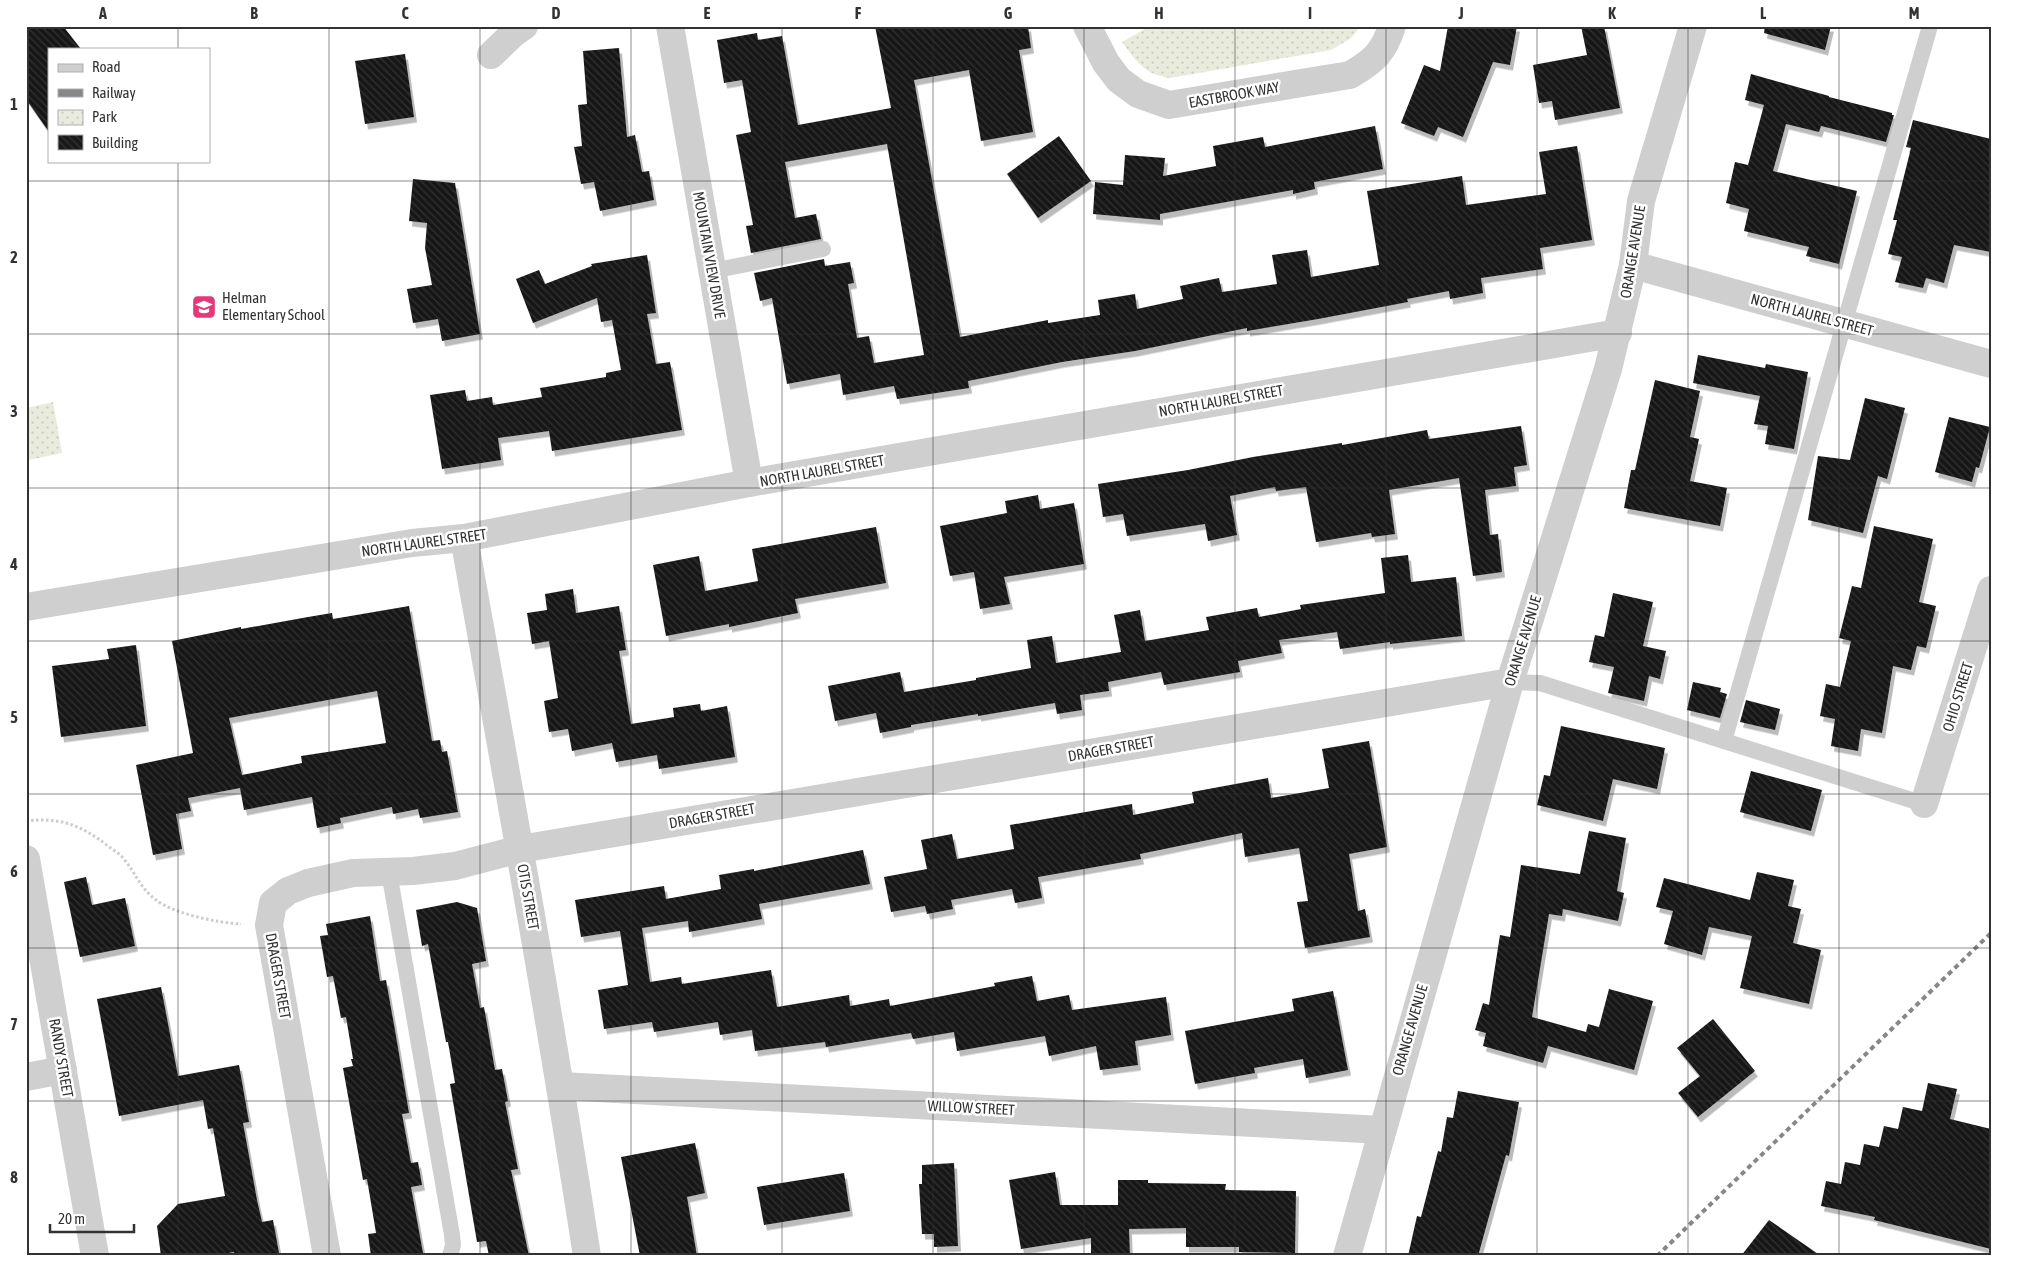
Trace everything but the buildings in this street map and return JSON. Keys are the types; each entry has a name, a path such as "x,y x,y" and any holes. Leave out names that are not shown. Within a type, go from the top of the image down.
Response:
{"street":[{"path":"491,55 524,26"},
{"name":"MOUNTAIN VIEW DRIVE","path":"670,26 749,483"},
{"name":"EASTBROOK WAY","path":"1087,26 1106,63 1119,80 1138,94 1168,105 1350,74 1368,65 1380,53 1392,26"},
{"name":"ORANGE AVENUE","path":"1347,1256 1510,682 1608,369 1633,266 1641,202 1693,26"},
{"name":"NORTH LAUREL STREET","path":"1633,266 1991,364"},
{"name":"NORTH LAUREL STREET","path":"26,607 412,543 464,538 749,483 1618,333"},
{"name":"OTIS STREET","path":"464,538 561,1086 586,1256"},
{"name":"OHIO STREET","path":"1924,804 1991,590"},
{"name":"DRAGER STREET","path":"327,1256 269,925 273,903 288,890 308,883 352,873 413,871 455,866 520,848 1510,682"},
{"name":"RANDY STREET","path":"26,859 95,1256"},
{"path":"26,1077 63,1070"},
{"name":"WILLOW STREET","path":"561,1086 1382,1130"}],"lane":[{"path":"1724,741 1930,26"},
{"path":"712,271 823,249"},
{"path":"1510,682 1540,683 1924,804"},
{"path":"389,872 452,1235 453,1245 450,1256"}],"path":[{"path":"26,820 47,818 81,828 122,857 142,888 158,902 177,910 231,923 269,925"}],"green space":[{"path":"1150,26 1361,26 1350,39 1331,50 1170,78 1154,74 1142,66 1122,42"},
{"path":"53,402 62,453 29,460 26,445 26,408"}],"railway":[{"path":"1657,1256 1991,933"}],"place":[{"name":"Helman Elementary School","path":"204,307"}]}
